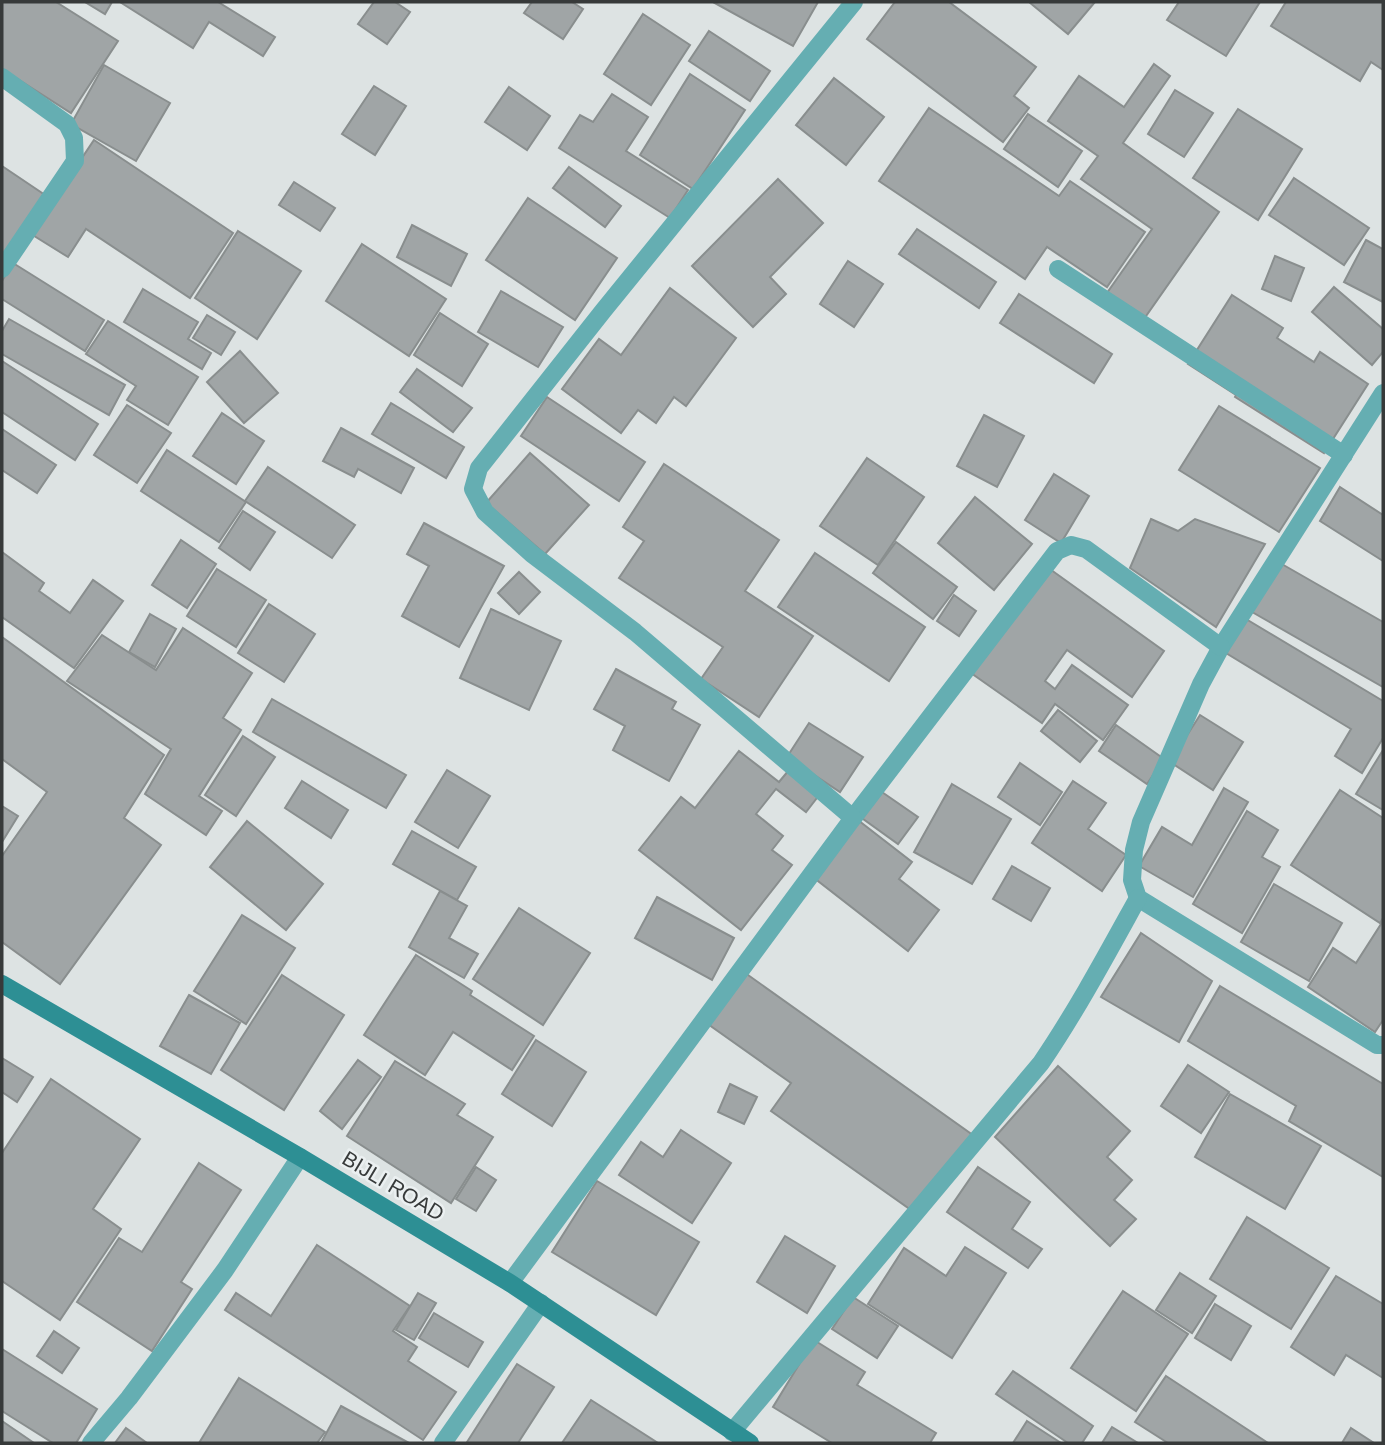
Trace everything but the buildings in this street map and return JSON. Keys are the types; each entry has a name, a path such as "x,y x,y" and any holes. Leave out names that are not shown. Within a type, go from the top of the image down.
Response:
{"street":[{"path":"853,818 635,632 532,554 485,512 473,489 479,468 854,2"},
{"path":"2,77 67,124 74,138 75,161 2,269"},
{"path":"1058,269 1344,455"},
{"path":"1383,393 1201,684 1141,822 1134,850 1132,880 1138,898 1377,1045 1383,1045"},
{"path":"510,1283 853,818 1056,551 1071,545 1086,549 1222,647"},
{"path":"732,1432 1041,1063 1089,988 1138,898"},
{"name":"BIJLI ROAD","path":"2,984 510,1283 750,1443"},
{"path":"91,1443 129,1398 225,1270 300,1157"},
{"path":"443,1443 541,1303"}]}
